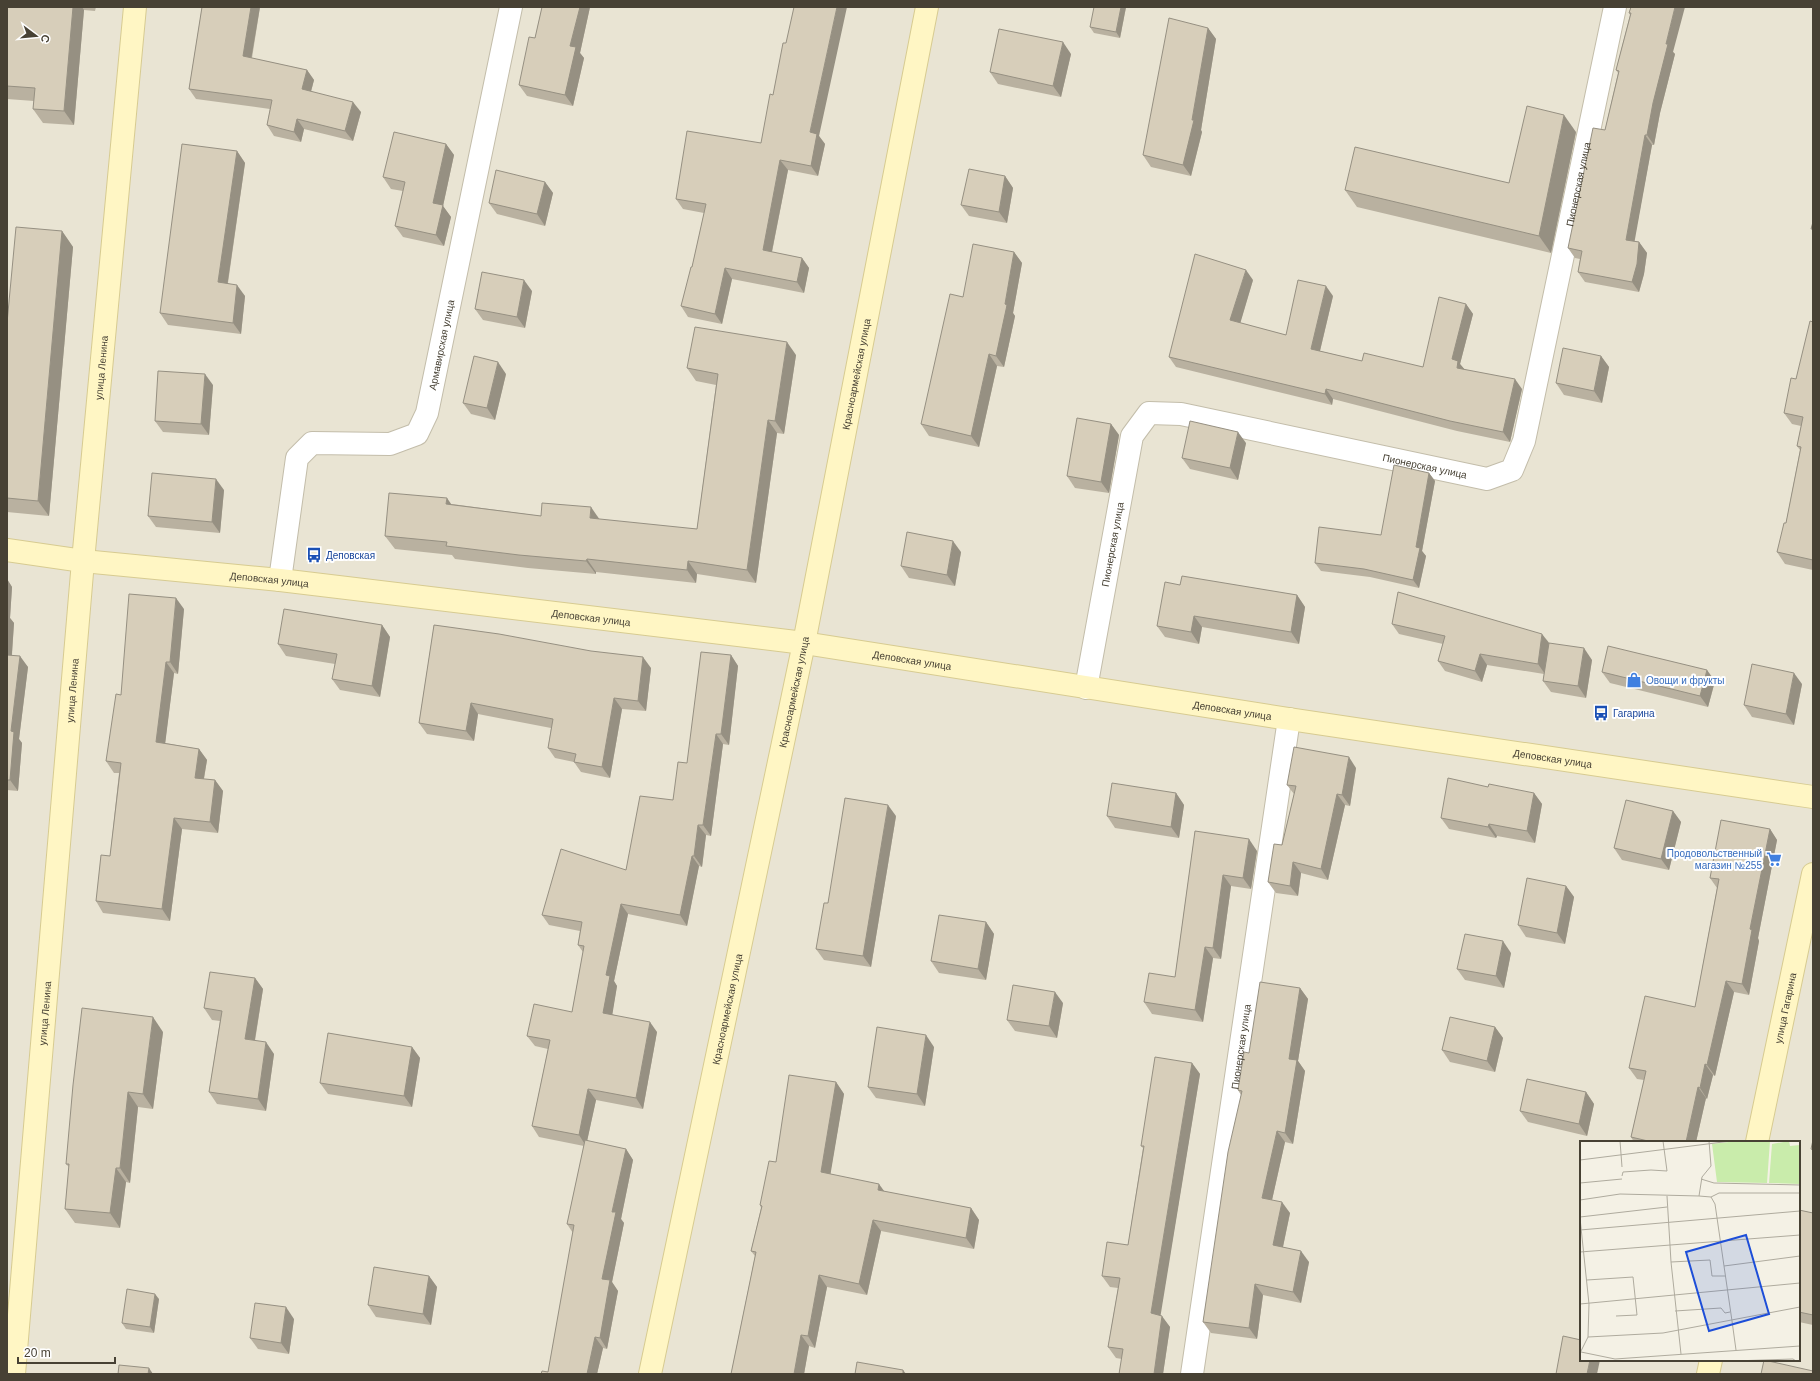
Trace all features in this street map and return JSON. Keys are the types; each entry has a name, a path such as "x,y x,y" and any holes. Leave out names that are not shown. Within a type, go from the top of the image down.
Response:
{"main road":[{"name":"улица Ленина","path":"14,1374 83,561 135,7"},
{"name":"Красноармейская улица","path":"650,1374 804,643 927,7"},
{"name":"Деповская улица","path":"7,550 83,561 280,580 804,643 1289,719 1813,797"},
{"name":"улица Гагарина","path":"1757,1141 1813,874"},
{"path":"1708,1374 1711,1361"}],"street":[{"name":"Армавирская улица","path":"280,580 297,458 312,443 390,444 417,434 427,413 511,7"},
{"name":"Пионерская улица","path":"1086,688 1132,436 1149,413 1181,414 1487,479 1512,470 1524,441 1615,7"},
{"name":"Пионерская улица","path":"1192,1374 1289,719"}],"shaded area":[{"path":"7,7 1813,7 1813,1374 7,1374"}],"building":[{"path":"7,7 73,7 64,111 33,109 35,88 7,86"},
{"path":"202,7 251,7 243,56 307,70 302,89 353,102 345,131 297,119 294,132 267,125 272,100 189,89"},
{"path":"542,7 580,7 570,46 576,47 565,95 519,85 529,37 535,38"},
{"path":"794,7 837,7 810,132 817,134 811,166 780,160 763,250 802,258 797,282 725,268 715,314 681,306 692,267 706,204 676,199 687,131 761,143 770,94 773,95 783,43 786,43"},
{"path":"1094,7 1121,7 1116,32 1090,27"},
{"path":"1631,7 1675,7 1647,135 1645,135 1626,240 1639,242 1637,264 1632,282 1578,272 1582,251 1568,248 1593,128 1605,130 1619,71 1616,70 1631,13 1629,13"},
{"path":"1169,18 1208,28 1192,120 1194,120 1183,165 1143,155"},
{"path":"999,29 1063,42 1053,86 990,72"},
{"path":"1527,106 1564,115 1539,236 1345,190 1355,147 1509,183"},
{"path":"394,132 446,144 433,203 443,205 436,235 395,226 405,182 383,177"},
{"path":"182,144 237,151 218,282 237,285 233,323 160,313"},
{"path":"969,169 1005,176 999,212 961,205"},
{"path":"496,170 545,182 537,214 489,203"},
{"path":"16,227 62,231 38,501 7,498 7,323"},
{"path":"973,244 1014,252 1005,304 1007,305 996,356 989,354 971,436 921,424 950,294 963,297"},
{"path":"1195,254 1246,270 1230,320 1286,335 1298,280 1326,286 1311,349 1362,361 1364,353 1423,367 1439,297 1466,304 1452,359 1458,361 1457,368 1515,379 1503,432 1450,421 1326,389 1325,394 1169,357"},
{"path":"482,272 524,280 517,317 475,309"},
{"path":"1810,321 1813,322 1813,560 1777,552 1784,523 1786,523 1801,447 1797,446 1803,417 1784,413 1791,378 1796,379"},
{"path":"695,327 787,342 775,421 768,420 747,570 688,561 687,570 587,559 586,561 519,555 446,546 447,542 385,536 389,493 447,498 446,504 541,516 542,503 591,507 590,518 697,529 718,374 687,368"},
{"path":"1563,348 1601,356 1594,391 1556,383"},
{"path":"474,356 498,362 487,408 463,403"},
{"path":"158,371 205,374 201,424 155,421"},
{"path":"1077,418 1111,424 1101,482 1067,476"},
{"path":"1190,421 1238,432 1230,468 1182,458"},
{"path":"1394,465 1429,473 1416,547 1420,548 1413,580 1364,569 1315,563 1319,527 1381,535"},
{"path":"152,473 216,479 212,522 148,516"},
{"path":"907,532 953,541 947,575 901,566"},
{"path":"1182,576 1297,595 1291,632 1194,616 1191,632 1157,626 1165,582 1180,585"},
{"path":"1398,592 1542,634 1538,664 1480,654 1475,671 1438,661 1445,636 1392,624"},
{"path":"129,594 176,598 170,662 166,662 156,742 199,749 195,778 215,780 210,822 174,818 162,909 96,901 101,855 110,856 121,763 106,761 116,694 121,695"},
{"path":"284,609 382,625 372,686 332,679 337,654 278,644"},
{"path":"434,625 499,634 591,651 643,657 638,701 614,698 602,767 574,762 576,754 548,748 553,719 471,703 466,731 419,723"},
{"path":"1549,643 1584,648 1578,686 1543,681"},
{"path":"1608,646 1707,670 1700,696 1602,672"},
{"path":"701,652 731,655 721,734 716,734 703,825 698,825 694,856 692,856 680,915 621,904 606,975 610,976 603,1013 650,1022 636,1098 588,1089 579,1135 532,1126 550,1040 527,1036 534,1004 572,1012 584,946 578,945 582,922 542,915 561,849 626,870 640,796 673,800 678,762 687,763"},
{"path":"7,655 20,656 11,731 14,732 10,780 7,780"},
{"path":"1752,664 1794,673 1786,714 1744,705"},
{"path":"1294,747 1349,757 1342,795 1337,794 1321,869 1293,862 1290,886 1268,882 1274,844 1282,845 1296,786 1287,785"},
{"path":"1448,778 1488,787 1489,784 1534,793 1527,831 1489,824 1488,827 1441,818"},
{"path":"1112,783 1176,793 1171,827 1107,816"},
{"path":"845,798 888,805 863,956 816,949 824,903 828,903"},
{"path":"1626,800 1673,811 1661,859 1614,848"},
{"path":"1721,820 1770,829 1750,929 1752,930 1742,984 1726,981 1707,1065 1705,1064 1700,1088 1698,1087 1686,1141 1648,1141 1631,1137 1646,1071 1629,1068 1645,996 1695,1007 1719,879 1710,878"},
{"path":"1195,831 1249,839 1243,878 1223,875 1213,948 1205,947 1195,1010 1144,1002 1149,973 1175,977"},
{"path":"1527,878 1566,886 1557,933 1518,925"},
{"path":"939,915 986,922 978,969 931,961"},
{"path":"1465,934 1503,941 1496,976 1457,969"},
{"path":"210,972 255,978 245,1039 266,1042 258,1099 209,1092 222,1011 204,1008"},
{"path":"1260,982 1300,988 1289,1059 1297,1060 1285,1133 1277,1131 1262,1198 1282,1202 1273,1245 1301,1251 1293,1292 1255,1284 1249,1328 1203,1322 1228,1152 1242,1091 1238,1090 1244,1052 1249,1053"},
{"path":"1013,985 1055,992 1049,1026 1007,1020"},
{"path":"82,1008 153,1017 143,1094 128,1092 120,1168 116,1168 110,1213 65,1209 69,1164 66,1164"},
{"path":"1450,1017 1495,1027 1487,1061 1442,1050"},
{"path":"877,1027 926,1035 917,1094 868,1087"},
{"path":"328,1033 412,1047 404,1096 320,1083"},
{"path":"1155,1057 1192,1063 1151,1313 1162,1316 1154,1374 1119,1374 1123,1349 1108,1347 1120,1278 1102,1276 1107,1242 1128,1245 1144,1146 1141,1146"},
{"path":"789,1075 836,1082 821,1172 879,1184 878,1190 971,1208 966,1238 873,1220 859,1284 819,1275 808,1336 801,1335 794,1374 731,1374 756,1252 751,1251 762,1206 760,1205 769,1161 776,1162"},
{"path":"1527,1079 1586,1092 1579,1124 1520,1111"},
{"path":"585,1140 626,1149 612,1212 616,1212 602,1279 610,1280 600,1338 595,1337 587,1374 541,1374 542,1371 548,1372 574,1225 567,1224"},
{"path":"1800,1210 1813,1213 1813,1315 1800,1312"},
{"path":"374,1267 429,1276 423,1314 368,1305"},
{"path":"127,1289 155,1294 150,1327 122,1323"},
{"path":"255,1303 286,1307 281,1343 250,1338"},
{"path":"1563,1336 1580,1340 1580,1361 1590,1361 1587,1374 1556,1374"},
{"path":"1764,1361 1813,1371 1813,1374 1761,1374"},
{"path":"857,1362 903,1370 903,1374 855,1374"},
{"path":"119,1365 149,1368 148,1374 118,1374"}],"place":[{"name":"Деповская","path":"314,555"},
{"name":"Овощи и фрукты","path":"1634,680"},
{"name":"Гагарина","path":"1601,713"},
{"name":"Продовольственный магазин №255","path":"1774,859"}]}
